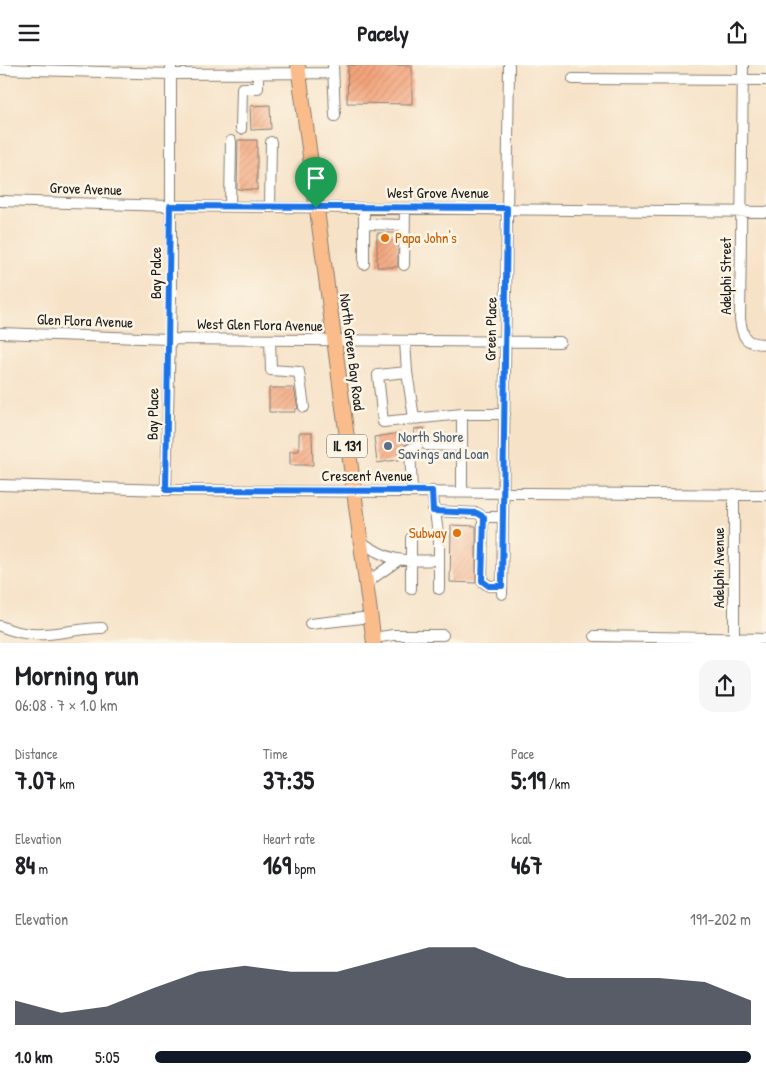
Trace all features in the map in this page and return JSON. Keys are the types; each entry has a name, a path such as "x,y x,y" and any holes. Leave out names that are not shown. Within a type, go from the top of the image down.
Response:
{"main road":[{"name":"North Green Bay Road","path":"298,69 374,640"}],"street":[{"name":"Green Place","path":"484,517 482,581 489,586 502,590 509,65"},
{"name":"Adelphi Street","path":"743,65 740,319 746,340 752,344 766,344"},
{"path":"0,69 171,70 258,75 298,69 333,69 335,116"},
{"path":"170,206 171,70"},
{"path":"241,129 242,88 258,88 258,75"},
{"path":"573,79 766,80"},
{"path":"230,206 231,141"},
{"path":"270,207 271,142"},
{"name":"Grove Avenue","path":"0,201 170,206"},
{"name":"West Grove Avenue","path":"170,206 766,212"},
{"name":"Bay Palce","path":"170,206 170,339"},
{"path":"364,208 364,264"},
{"path":"404,265 405,208"},
{"path":"364,224 404,225"},
{"name":"Glen Flora Avenue","path":"0,333 170,339"},
{"name":"West Glen Flora Avenue","path":"170,339 560,342"},
{"name":"Bay Place","path":"166,490 170,339"},
{"path":"270,340 271,370 299,372 304,407"},
{"path":"406,341 407,372 414,418"},
{"path":"407,372 378,375 384,422 462,414 505,414"},
{"path":"462,414 462,492"},
{"path":"412,491 410,449 422,445 462,446"},
{"name":"Crescent Avenue","path":"0,485 166,490 353,490 766,495"},
{"path":"432,491 433,511 439,540 439,589"},
{"name":"Adelphi Avenue","path":"734,494 734,641"},
{"path":"433,511 477,513 484,517 503,517"},
{"path":"411,538 411,589"},
{"path":"360,541 375,552 397,561 439,561"},
{"path":"366,586 373,578 397,561"},
{"path":"310,623 371,617"},
{"path":"0,626 27,635 48,636 74,630 102,628"},
{"path":"374,640 393,635 443,635"},
{"path":"595,637 734,641 766,639"}],"building":[{"path":"348,65 412,65 412,104 347,103"},
{"path":"270,105 271,129 251,130 250,106"},
{"path":"238,140 257,140 257,190 237,189"},
{"path":"377,233 398,233 398,267 377,267"},
{"path":"269,388 294,388 298,409 295,409 295,412 269,412"},
{"name":"North Shore Savings and Loan","path":"424,428 426,438 422,441 414,440 405,445 402,451 403,459 377,463 374,437 400,433 401,442 415,439 414,429"},
{"path":"299,433 312,433 313,465 290,465 290,451 299,451"},
{"path":"451,525 476,526 476,583 450,582"}],"place":[{"name":"Papa John's","path":"385,238"},
{"name":"North Shore Savings and Loan","path":"388,446"},
{"name":"Subway","path":"457,533"}],"route":[{"path":"170,206 316,208 507,208 502,586 489,586 482,581 484,517 477,513 433,511 432,491 166,490 171,297 170,206"}]}
